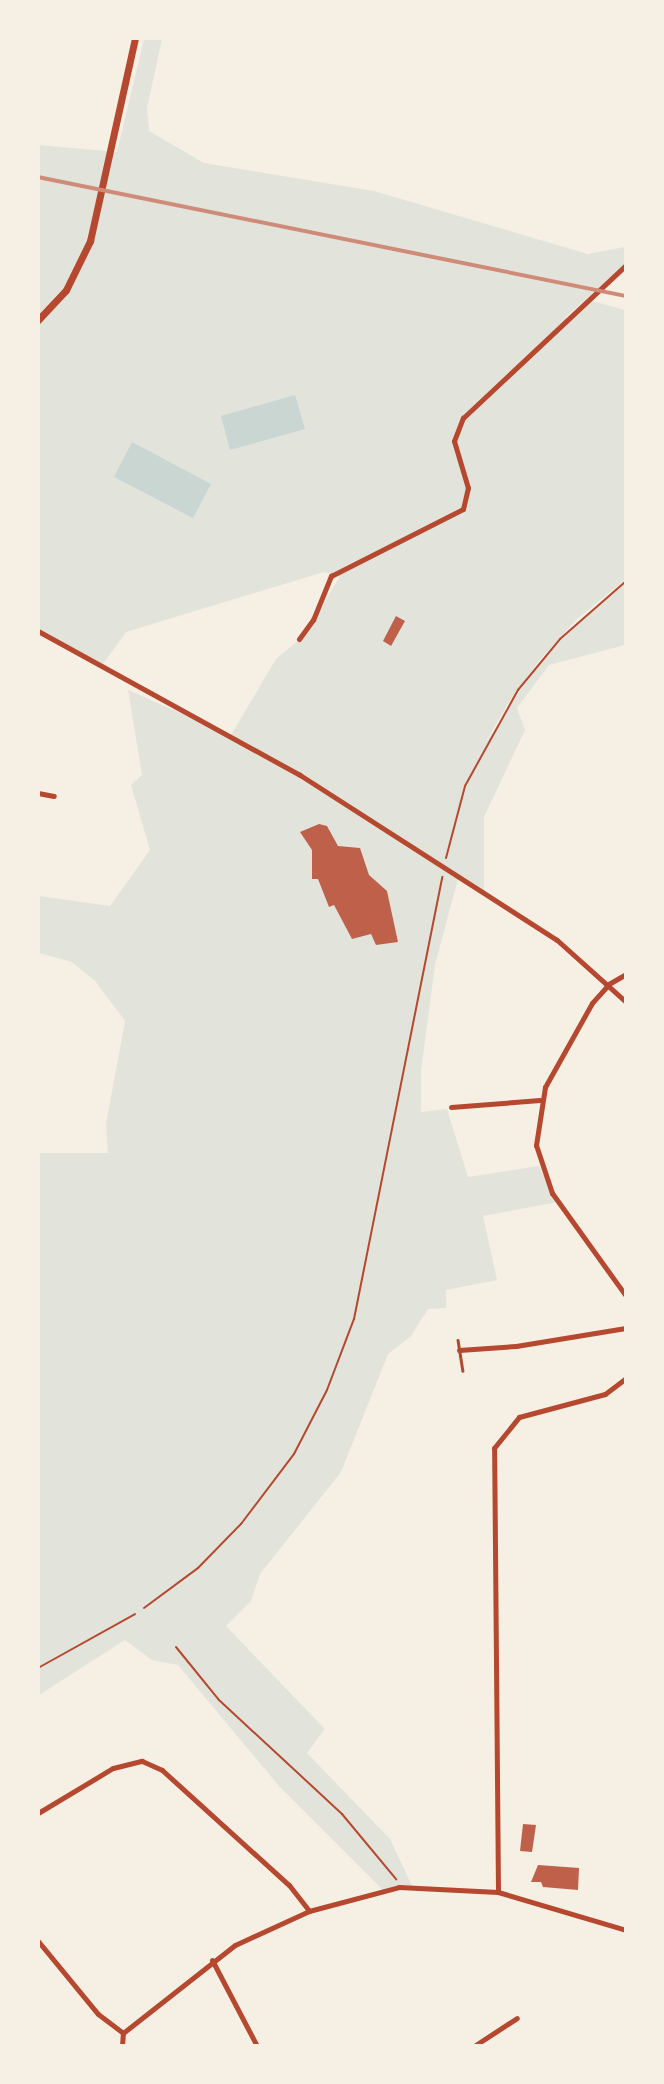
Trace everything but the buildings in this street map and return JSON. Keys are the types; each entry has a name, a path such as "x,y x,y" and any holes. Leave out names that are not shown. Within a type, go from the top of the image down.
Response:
{"street":[{"path":"38,320 77,272 97,212 135,38"},
{"path":"299,639 313,620 331,576 463,509 468,488 454,442 463,418 625,265"},
{"path":"38,631 291,769 558,940 609,984 625,1003"},
{"path":"38,793 54,796"},
{"path":"625,974 609,984 592,1003 540,1100 536,1145 546,1183 625,1296"},
{"path":"451,1107 540,1100"},
{"path":"459,1350 516,1346 625,1328"},
{"path":"498,1892 494,1448 519,1417 606,1394 625,1378"},
{"path":"38,1813 113,1768 142,1761 172,1779 289,1885 309,1911"},
{"path":"122,2046 123,2033 212,1961 309,1911 403,1886 498,1892 625,1930"},
{"path":"38,1941 98,2014 123,2033"},
{"path":"212,1961 257,2046"},
{"path":"474,2046 517,2018"}],"lane":[{"path":"458,1340 463,1371"}],"path":[{"path":"447,852 460,799 493,729 538,662 585,614 625,581"},
{"path":"144,1608 198,1568 241,1524 294,1454 327,1390 354,1319 441,884"},
{"path":"38,1668 135,1614"},
{"path":"176,1647 219,1700 342,1814 403,1886"}],"shaded area":[{"path":"144,39 162,39 147,108 149,131 204,163 374,191 588,254 625,247 625,264 565,318 570,322 592,301 625,310 625,580 577,619 538,662 509,702 484,745 539,663 579,621 625,582 625,645 549,665 517,708 525,730 484,817 484,895 458,879 435,965 421,1071 421,1112 447,1109 468,1177 539,1166 558,1202 483,1216 497,1280 446,1290 446,1308 428,1309 411,1336 388,1354 341,1472 260,1574 251,1601 226,1626 325,1729 307,1753 390,1839 412,1886 383,1890 279,1786 178,1665 152,1660 125,1640 39,1695 39,1153 108,1153 106,1124 125,1021 95,981 72,962 39,953 39,896 110,906 150,850 131,785 142,775 128,690 231,735 276,659 307,633 340,576 324,572 126,632 103,664 39,630 39,145 117,152"},
{"path":"295,395 305,429 230,450 221,416"},
{"path":"132,442 211,484 193,518 114,477"}],"railway":[{"path":"38,177 626,296"}]}
